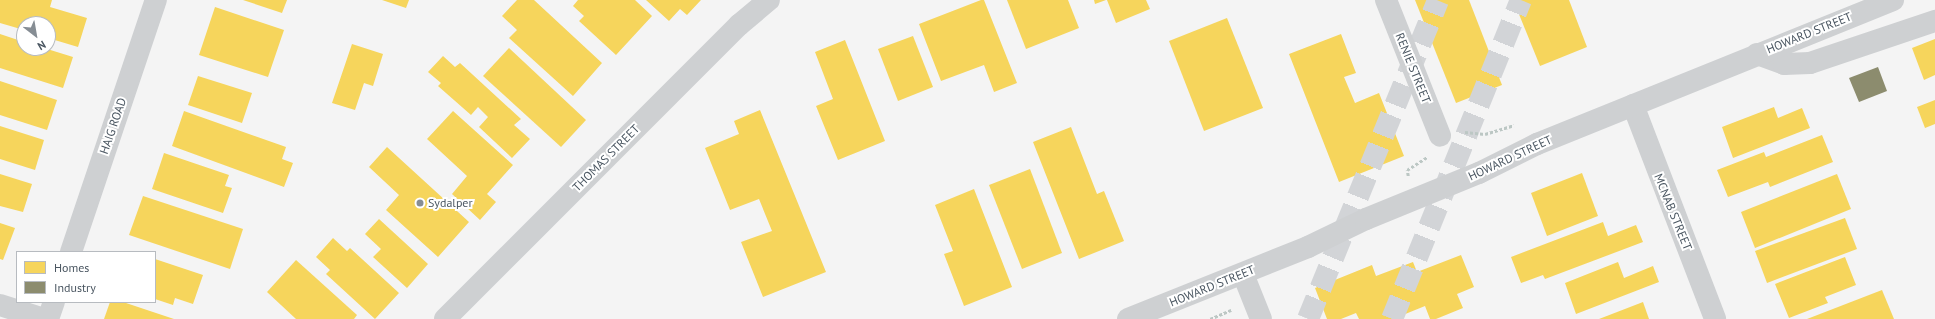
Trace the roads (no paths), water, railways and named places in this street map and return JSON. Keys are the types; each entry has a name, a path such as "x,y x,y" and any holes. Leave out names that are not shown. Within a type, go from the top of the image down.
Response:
{"street":[{"name":"HAIG ROAD","path":"71,251 156,0"},
{"name":"THOMAS STREET","path":"445,319 739,25 769,0"},
{"name":"RENIE STREET","path":"1386,0 1438,130"},
{"name":"HOWARD STREET","path":"1128,319 1320,242 1366,219 1479,173 1537,144 1893,0"},
{"path":"1757,54 1784,64 1810,63 1935,21"},
{"name":"MCNAB STREET","path":"1633,105 1715,319"},
{"path":"1243,274 1261,319"},
{"path":"48,319 54,303"},
{"path":"0,304 44,319"}],"tunnel":[{"path":"1308,319 1438,0"},
{"path":"1392,319 1521,0"}],"place":[{"name":"Sydalper","path":"420,203"}]}
